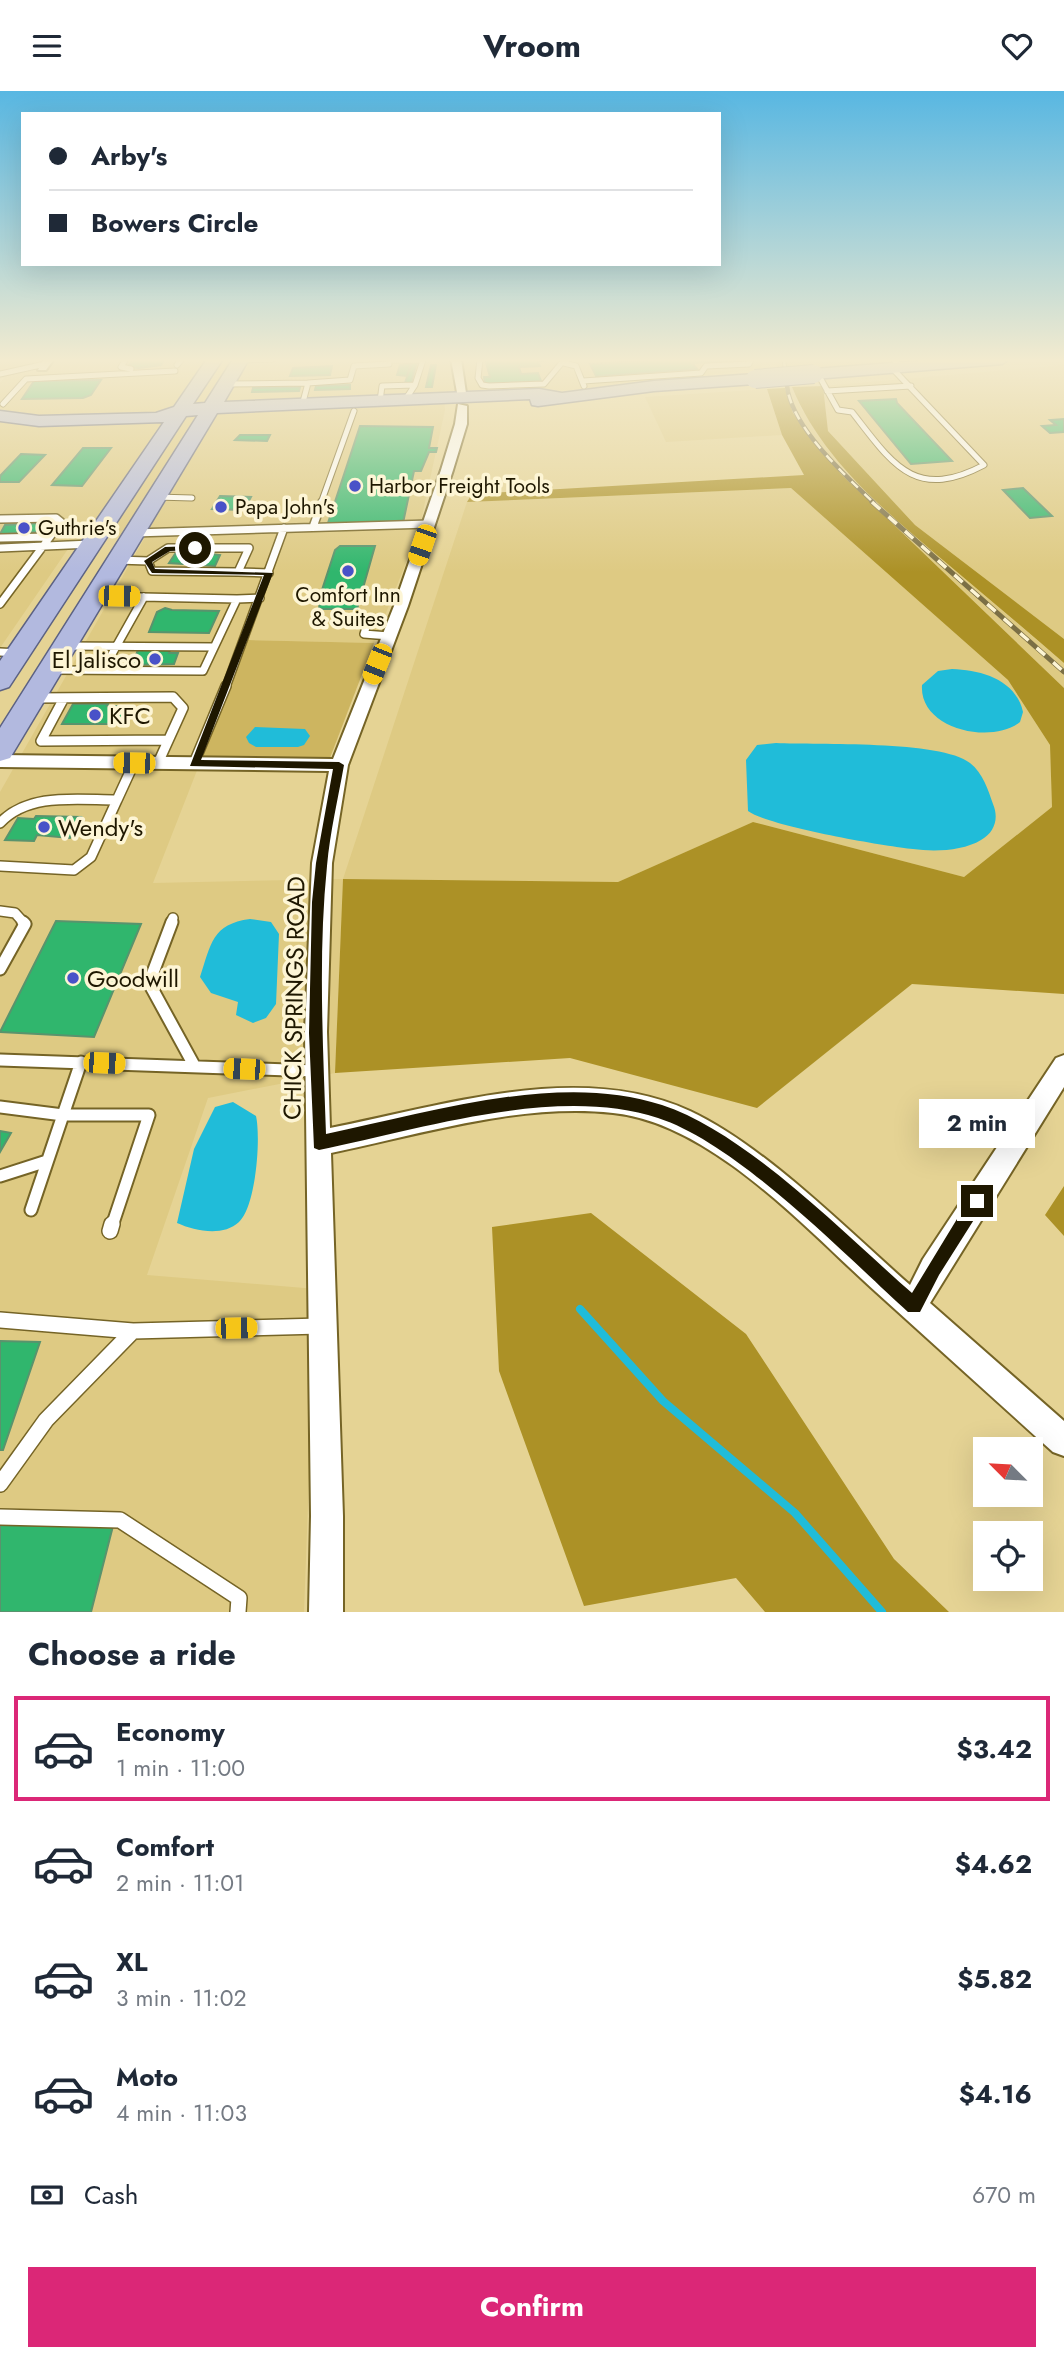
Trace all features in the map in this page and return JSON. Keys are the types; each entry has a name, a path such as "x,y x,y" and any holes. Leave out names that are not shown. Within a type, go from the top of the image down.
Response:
{"main road":[{"path":"0,681 9,653 92,544 167,430"},
{"path":"0,751 198,430"}],"street":[{"name":"CHICK SPRINGS ROAD","path":"326,1612 317,1071 318,902 321,863 339,765 389,636 459,430"},
{"path":"0,761 339,765"},
{"path":"914,1306 933,1269 1064,1066"},
{"path":"319,1143 511,1104 545,1100 615,1101 661,1112 723,1143 789,1196 1064,1441"}],"lane":[{"path":"313,527 347,430"},
{"path":"866,430 894,466 912,469 931,480 968,474 984,465 951,430"},
{"path":"156,497 192,498"},
{"path":"0,519 56,517 61,523 41,546 0,604"},
{"path":"134,533 429,524"},
{"path":"194,764 260,598 284,528"},
{"path":"0,538 49,537"},
{"path":"0,548 92,544"},
{"path":"117,560 148,561 168,548 249,548 238,572"},
{"path":"148,561 152,571 269,573"},
{"path":"95,596 260,598"},
{"path":"103,670 144,597"},
{"path":"50,670 203,671 237,599"},
{"path":"369,618 364,634 389,636"},
{"path":"64,646 214,647"},
{"path":"32,698 173,697 183,708 158,763"},
{"path":"64,698 41,741 168,740"},
{"path":"0,866 74,870 91,857 134,763"},
{"path":"0,823 6,814 24,803 117,800"},
{"path":"0,911 15,913 24,924 0,969"},
{"path":"173,918 149,983 195,1067"},
{"path":"0,1060 317,1071"},
{"path":"31,1210 81,1062"},
{"path":"0,1107 63,1115 149,1115 110,1231"},
{"path":"0,1175 47,1161"},
{"path":"0,1320 134,1331 323,1326"},
{"path":"0,1484 46,1420 134,1331"},
{"path":"0,1517 120,1520 239,1598 238,1612"}],"shaded area":[{"path":"0,430 441,430 419,530 374,643 248,640 153,883 343,879 335,1073 208,1098 147,1275 316,1289 304,1612 0,1612 0,792 144,539 79,533 0,648"},
{"path":"660,430 780,430 782,435 666,442"},
{"path":"780,430 806,430 841,474 1064,688 1064,994 912,984 757,1108 570,1058 335,1073 343,879 618,882 753,822 964,877 1052,807 1050,745 1008,680 791,488 467,502 472,494 804,475"},
{"path":"806,430 819,430 892,517 1064,663 1064,688 841,474"},
{"path":"815,430 828,430 915,525 1064,639 1064,663 882,507"},
{"path":"1064,430 1064,639 915,525 828,431"},
{"path":"791,488 1008,680 1050,745 1052,807 964,877 753,822 618,882 343,879 467,502"},
{"path":"248,640 374,643 325,771 198,768"},
{"path":"1064,1186 1064,1236 1045,1215"},
{"path":"591,1213 746,1334 894,1559 949,1612 765,1612 736,1578 584,1606 499,1371 492,1227"}],"water":[{"path":"952,669 986,675 1005,685 1019,701 1023,712 1020,722 1007,729 975,732 959,729 932,713 924,700 922,685 938,671"},
{"path":"255,727 305,729 310,736 304,745 298,747 256,747 249,743 246,737"},
{"path":"776,743 907,747 955,756 970,763 982,777 995,809 995,824 986,837 974,844 948,850 930,850 827,835 760,817 748,811 746,760 757,745"},
{"path":"250,919 271,922 279,934 276,1004 266,1018 253,1023 236,1015 238,1002 211,993 200,977 211,945 220,931"},
{"path":"233,1102 256,1116 256,1171 245,1214 239,1222 225,1230 200,1230 177,1223 194,1149 215,1107"}],"building":[{"path":"359,430 432,430 429,448 437,448 436,452 429,452 421,471 414,471 403,523 328,523"},
{"path":"883,430 923,430 952,461 911,464"},
{"path":"1047,430 1064,430 1064,432 1050,433"},
{"path":"240,435 270,435 267,441 235,440"},
{"path":"83,448 111,448 82,486 52,485"},
{"path":"21,454 45,455 19,482 0,482 0,476"},
{"path":"1023,488 1052,516 1030,518 1003,490"},
{"path":"220,496 251,497 244,510 212,509"},
{"name":"Guthrie's","path":"45,523 40,532 0,534 5,525"},
{"name":"Comfort Inn & Suites","path":"340,546 375,546 357,609 319,609 321,593 335,550"},
{"path":"175,554 220,555 215,566 169,563"},
{"path":"165,608 219,611 209,633 149,632 157,612"},
{"name":"El Jalisco","path":"138,650 170,650 169,653 178,653 174,664 132,665"},
{"name":"KFC","path":"73,704 127,706 119,724 62,724"},
{"name":"Wendy's","path":"36,816 81,817 70,838 37,835 34,841 5,840 18,818 34,819"},
{"name":"Goodwill","path":"56,921 141,924 94,1037 0,1032"},
{"path":"0,1131 11,1133 0,1152"},
{"path":"0,1341 40,1342 3,1450 0,1450"},
{"path":"0,1525 113,1526 91,1612 0,1612"}],"waterway":[{"path":"580,1309 663,1401 795,1513 882,1612"}],"railway":[{"path":"807,430 824,452 874,503"},
{"path":"872,502 1064,672"}],"place":[{"name":"Harbor Freight Tools","path":"355,486"},
{"name":"Papa John's","path":"221,507"},
{"name":"Guthrie's","path":"24,528"},
{"name":"Comfort Inn & Suites","path":"348,571"},
{"name":"El Jalisco","path":"155,659"},
{"name":"KFC","path":"95,715"},
{"name":"Wendy's","path":"44,827"},
{"name":"Goodwill","path":"73,978"}],"route":[{"path":"195,548 168,548 148,561 152,571 269,573 247,636 194,764 339,765 321,863 318,902 316,1033 319,1143 511,1104 584,1099 638,1105 683,1121 723,1143 789,1196 914,1306 933,1269 977,1201"}]}
